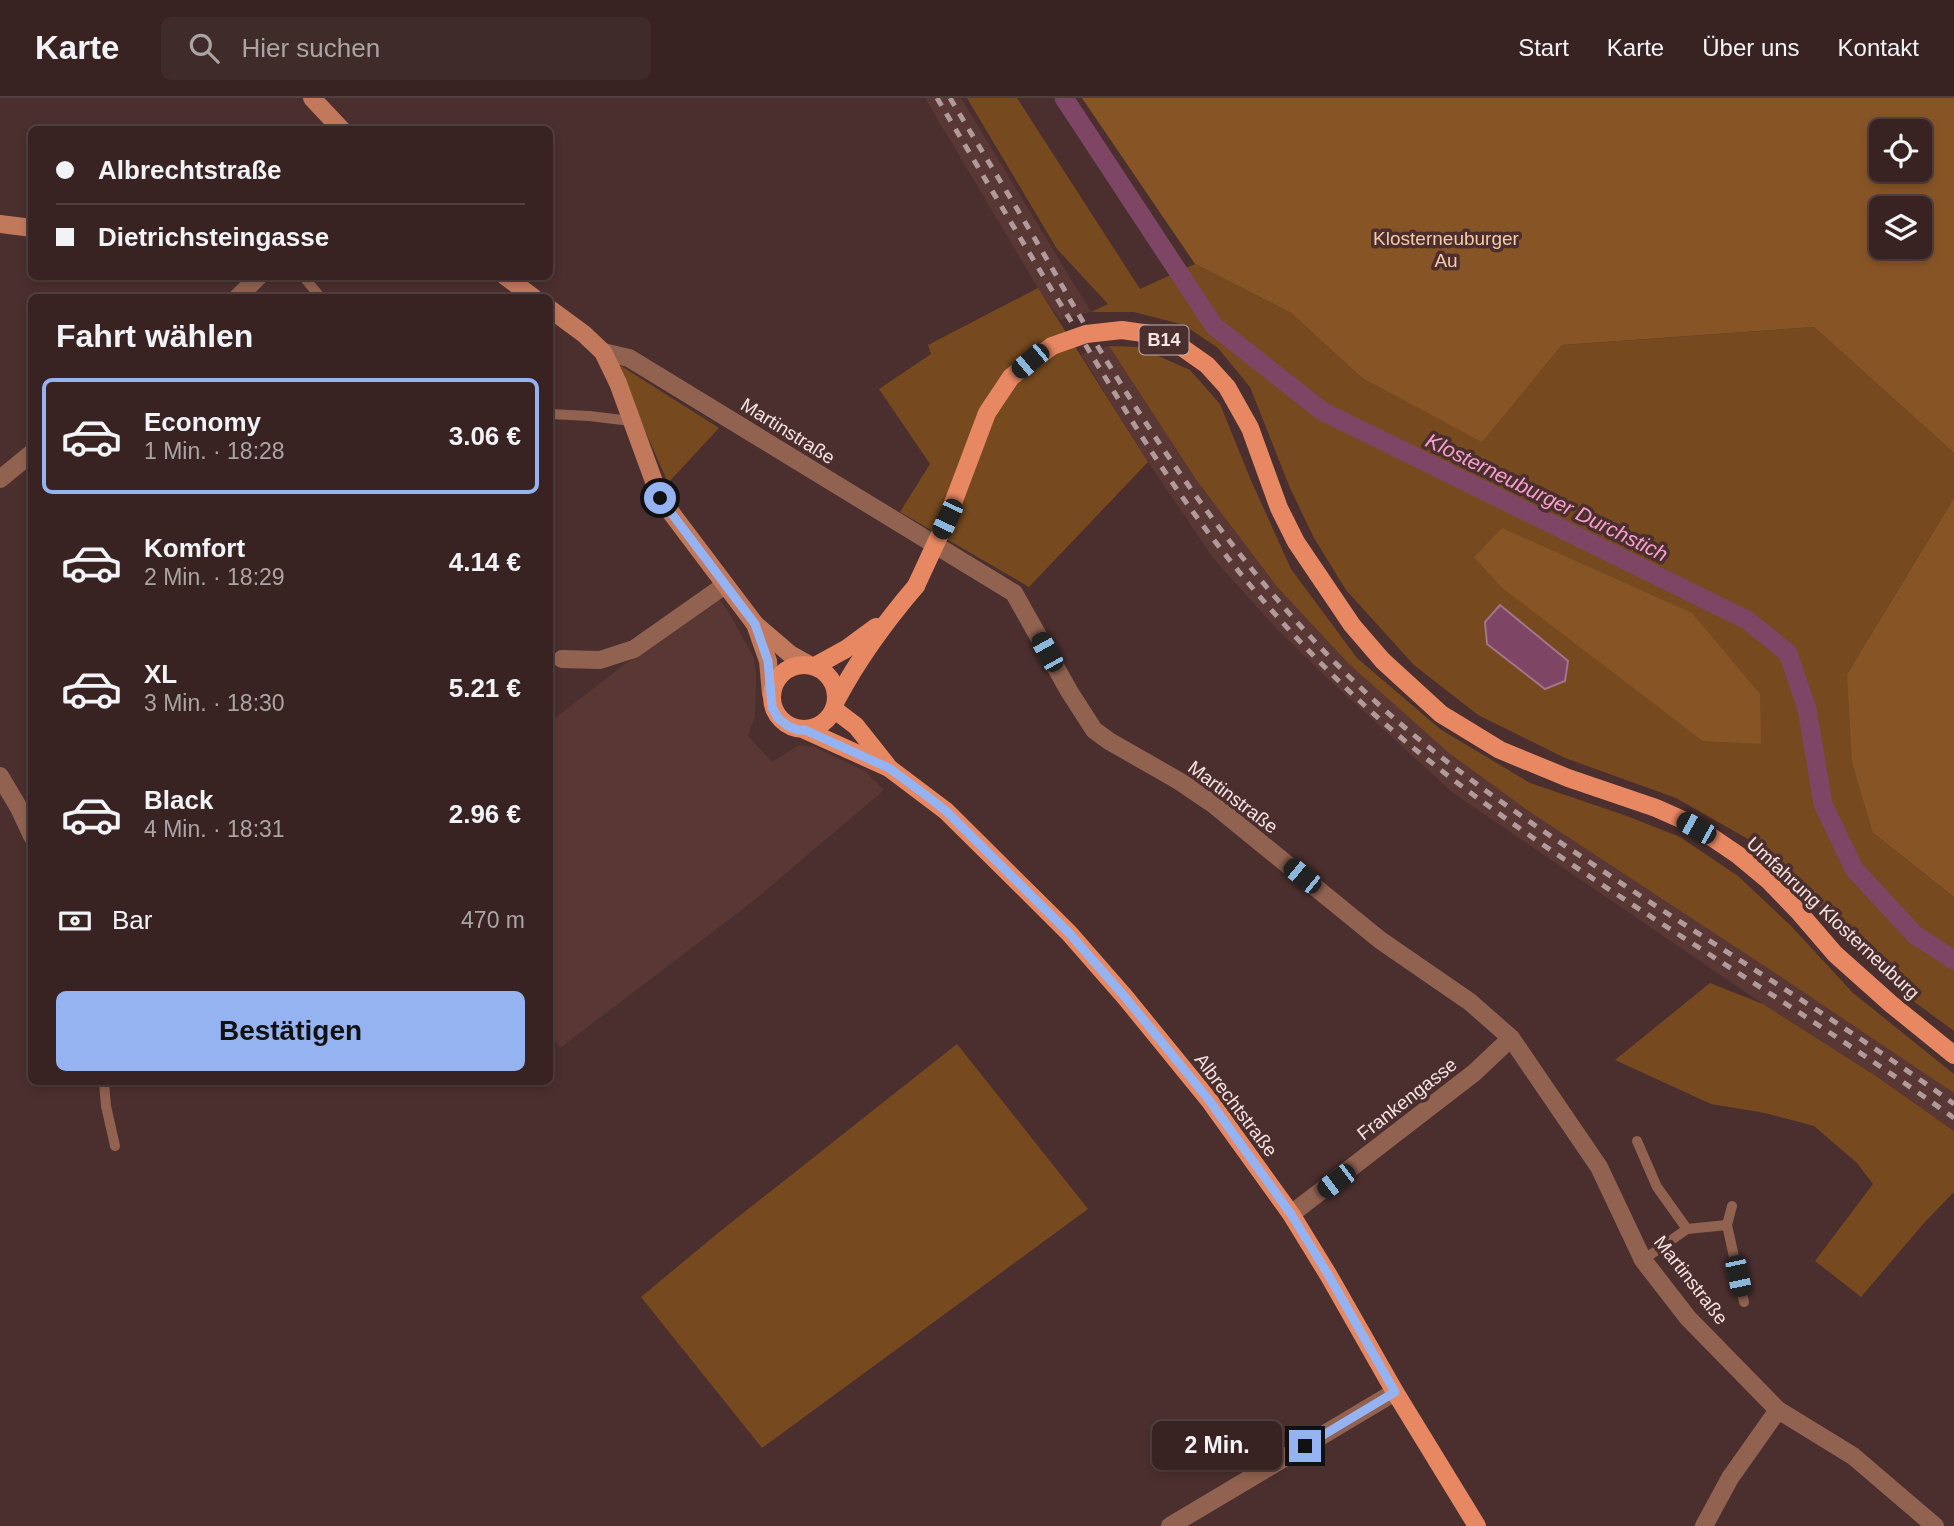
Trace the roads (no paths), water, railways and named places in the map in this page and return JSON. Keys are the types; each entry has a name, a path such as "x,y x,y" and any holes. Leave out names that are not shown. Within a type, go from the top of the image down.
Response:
{"main road":[{"path":"312,98 338,126"},
{"path":"0,225 28,228"},
{"path":"510,280 529,294"},
{"name":"Martinstraße","path":"553,311 603,352"},
{"name":"Umfahrung Klosterneuburg","path":"836,704 856,665 916,586 947,519 987,413 1011,377 1052,346 1086,334 1122,330 1150,334 1180,346 1207,365 1227,387 1250,428 1279,508 1296,542 1352,625 1383,661 1441,714 1500,750 1568,778 1656,808 1719,842 1768,880 1844,962 1954,1055"},
{"path":"603,352 618,383 660,498 755,624 790,654 826,673 832,682 836,704"},
{"name":"Umfahrung Klosterneuburg","path":"811,665 846,649 890,617"},
{"path":"755,624 768,661 772,707 778,718 788,726 805,730"},
{"name":"B14","path":"771,694 776,680 783,672 797,666 811,665"},
{"name":"B14","path":"805,730 823,723 836,704"},
{"name":"Albrechtstraße","path":"836,704 889,768"},
{"name":"Albrechtstraße","path":"805,730 889,768 946,811 1069,933 1125,997 1209,1100 1291,1214 1477,1526"}],"street":[{"path":"241,294 255,280"},
{"name":"Martinstraße","path":"603,352 629,358 1014,593 1094,730 1213,804 1380,940 1470,1002 1511,1038 1599,1167 1643,1260 1688,1318 1778,1410 1853,1456 1935,1526"},
{"path":"0,479 28,456"},
{"path":"562,659 600,660 634,649 725,585"},
{"path":"0,776 28,827"},
{"name":"Frankengasse","path":"1291,1214 1475,1072 1511,1038"},
{"path":"1170,1526 1395,1392"},
{"path":"1704,1526 1730,1478 1778,1410"}],"lane":[{"path":"306,280 318,294"},
{"path":"553,414 631,421"},
{"path":"104,1085 115,1146"},
{"path":"1637,1142 1657,1187 1687,1229"},
{"path":"1732,1206 1727,1225 1744,1302"},
{"path":"1643,1260 1687,1229 1727,1225"}],"waterway":[{"name":"Klosterneuburger Durchstich","path":"1064,98 1214,326 1322,411 1747,620 1788,653 1807,709 1823,804 1854,869 1915,935 1954,960"}],"railway":[{"path":"937,98 1163,469 1249,584 1321,664 1407,743 1504,817 1954,1118"},
{"path":"950,98 1104,356 1178,471 1260,579 1352,680 1425,744 1519,814 1865,1042 1954,1104"}],"park label":[{"name":"Klosterneuburger Au","path":"1446,249"}]}
